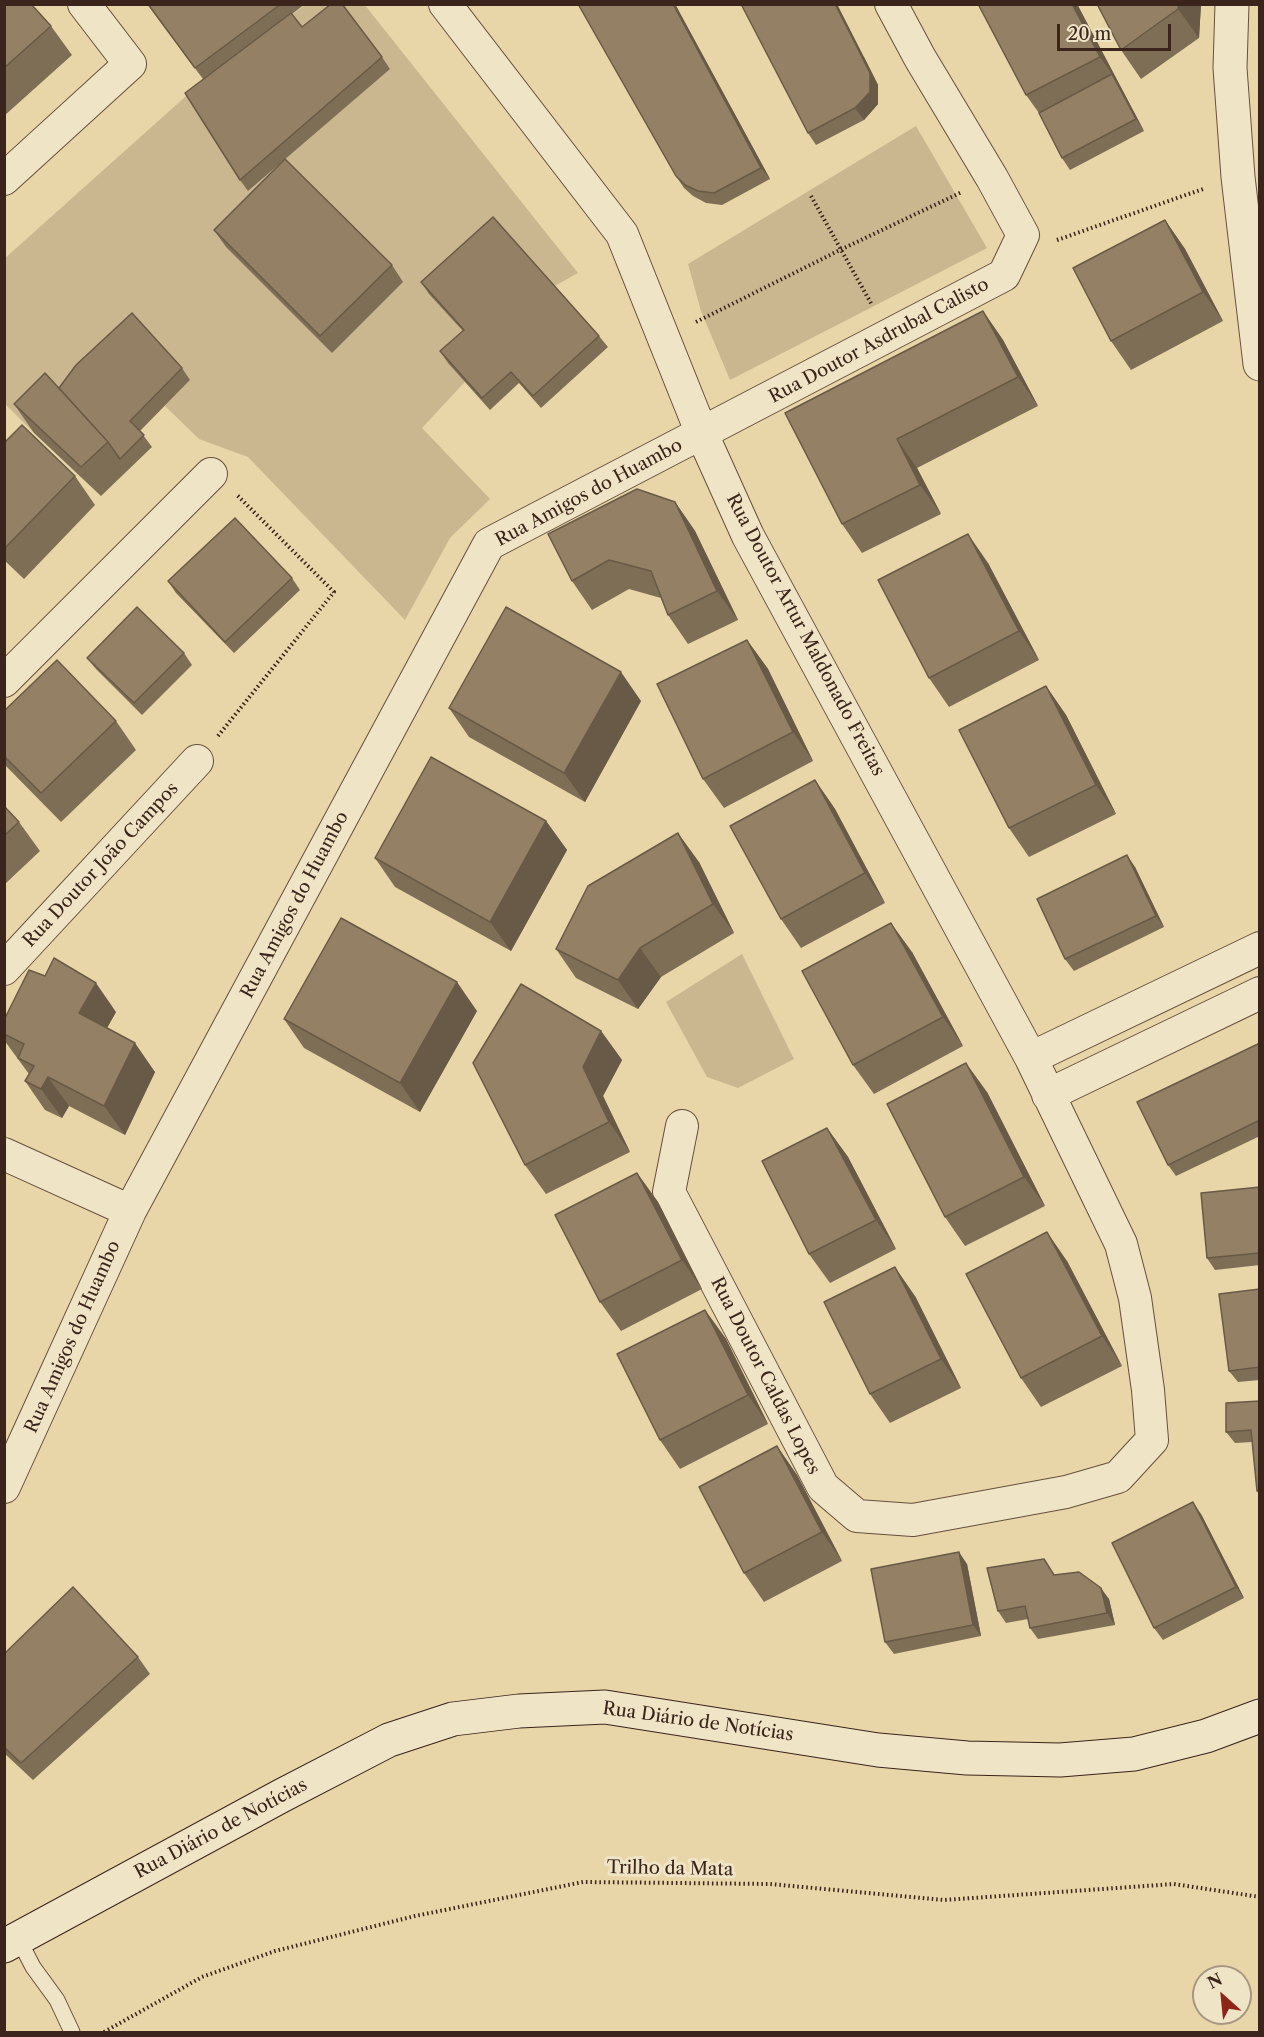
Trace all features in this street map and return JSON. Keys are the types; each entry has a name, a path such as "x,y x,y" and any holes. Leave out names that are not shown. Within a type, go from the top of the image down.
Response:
{"main road":[{"path":"1232,4 1230,68 1238,177 1260,364"},
{"name":"Rua Diário de Notícias","path":"11,1942 389,1740 453,1719 605,1707 878,1750 967,1758 1060,1760 1134,1754 1206,1736 1260,1716"}],"street":[{"path":"4,179 129,64 84,4"},
{"name":"Rua Doutor Artur Maldonado Freitas","path":"445,4 622,234 702,434 748,536 1031,1058 1048,1095"},
{"name":"Rua Doutor Asdrubal Calisto","path":"702,434 1004,275 1023,235 891,4"},
{"name":"Rua Amigos do Huambo","path":"4,1487 130,1211 489,544 702,434"},
{"path":"4,681 211,474"},
{"name":"Rua Doutor João Campos","path":"4,969 197,761"},
{"path":"1031,1058 1260,948"},
{"path":"1048,1095 1260,993"},
{"name":"Rua Doutor Caldas Lopes","path":"682,1126 669,1192 823,1487 857,1516 913,1520 1066,1492 1118,1477 1152,1440 1148,1390 1135,1298 1121,1244 1048,1095"},
{"path":"4,1154 130,1211"}],"lane":[{"path":"11,1942 33,1966 57,2000 72,2032"}],"path":[{"path":"664,338 840,250 992,178"},
{"path":"811,196 890,336"},
{"path":"1014,255 1163,202"},
{"path":"197,761 334,592 240,497 211,474"},
{"name":"Trilho da Mata","path":"105,2032 202,1977 275,1951 415,1916 583,1882 770,1884 944,1900 1174,1884 1260,1897"}],"shaded area":[{"path":"364,4 578,273 553,287 422,428 490,499 450,538 405,620 248,457 199,439 165,406 190,380 34,433 5,404 4,259 204,80 305,5"},
{"path":"916,126 987,248 730,380 701,311 688,264"},
{"path":"742,954 794,1059 738,1088 707,1077 666,1002"}],"building":[{"path":"4,4 31,4 51,26 4,68"},
{"path":"148,4 281,4 195,68"},
{"path":"331,4 342,4 382,57 240,180 185,93 291,13 302,27"},
{"path":"578,4 673,4 761,168 714,193 698,191 685,185 676,176"},
{"path":"741,4 835,4 870,73 870,92 855,108 808,133"},
{"path":"978,4 1072,4 1100,57 1026,95"},
{"path":"1097,4 1179,4 1178,9 1121,50"},
{"path":"1112,74 1136,119 1062,158 1039,113"},
{"path":"285,159 392,265 320,336 214,230"},
{"path":"493,217 599,336 533,396 511,372 482,398 440,351 464,330 421,282"},
{"path":"1165,220 1203,292 1111,341 1073,268"},
{"path":"983,311 1018,377 897,439 920,485 842,524 785,413"},
{"path":"132,313 182,368 130,421 144,435 120,459 108,442 59,388 76,365"},
{"path":"45,373 108,442 81,467 14,404"},
{"path":"22,425 75,476 4,549 4,443"},
{"path":"637,489 675,502 717,591 668,615 651,571 609,560 572,581 548,534"},
{"path":"235,518 292,578 225,642 168,581"},
{"path":"968,534 1019,631 929,678 878,580"},
{"path":"137,607 184,653 134,703 87,658"},
{"path":"506,607 621,672 564,773 449,708"},
{"path":"747,640 793,732 703,779 657,684"},
{"path":"57,660 116,721 41,793 4,756 4,711"},
{"path":"1046,686 1096,785 1009,828 959,730"},
{"path":"431,757 546,821 490,922 375,858"},
{"path":"815,780 865,873 781,919 730,826"},
{"path":"4,806 19,822 4,836"},
{"path":"678,833 713,904 640,948 618,980 556,949 588,886"},
{"path":"1127,855 1156,916 1065,959 1037,899"},
{"path":"341,918 457,982 400,1083 284,1019"},
{"path":"891,923 943,1017 853,1065 802,971"},
{"path":"54,958 96,983 79,1013 135,1043 104,1106 48,1077 41,1089 25,1081 34,1066 18,1058 24,1044 4,1034 4,1020 29,970 45,976"},
{"path":"521,984 601,1031 583,1067 609,1122 525,1165 473,1063"},
{"path":"1260,1043 1260,1120 1168,1165 1137,1102"},
{"path":"966,1063 1024,1177 945,1217 887,1104"},
{"path":"827,1128 876,1220 809,1254 762,1161"},
{"path":"637,1173 682,1260 600,1302 555,1215"},
{"path":"1260,1187 1260,1253 1207,1258 1201,1193"},
{"path":"1047,1232 1102,1336 1021,1378 966,1274"},
{"path":"895,1267 941,1359 870,1394 824,1302"},
{"path":"1260,1289 1260,1367 1229,1371 1219,1294"},
{"path":"705,1310 748,1395 660,1440 617,1354"},
{"path":"1260,1401 1260,1490 1257,1491 1251,1430 1226,1432 1226,1403"},
{"path":"777,1446 822,1532 744,1573 699,1487"},
{"path":"1193,1502 1236,1587 1154,1628 1112,1543"},
{"path":"959,1552 973,1625 885,1642 871,1569"},
{"path":"1044,1559 1054,1575 1079,1572 1101,1588 1107,1613 1030,1628 1025,1606 998,1611 987,1568"},
{"path":"73,1587 138,1657 21,1763 4,1747 4,1654"}]}
